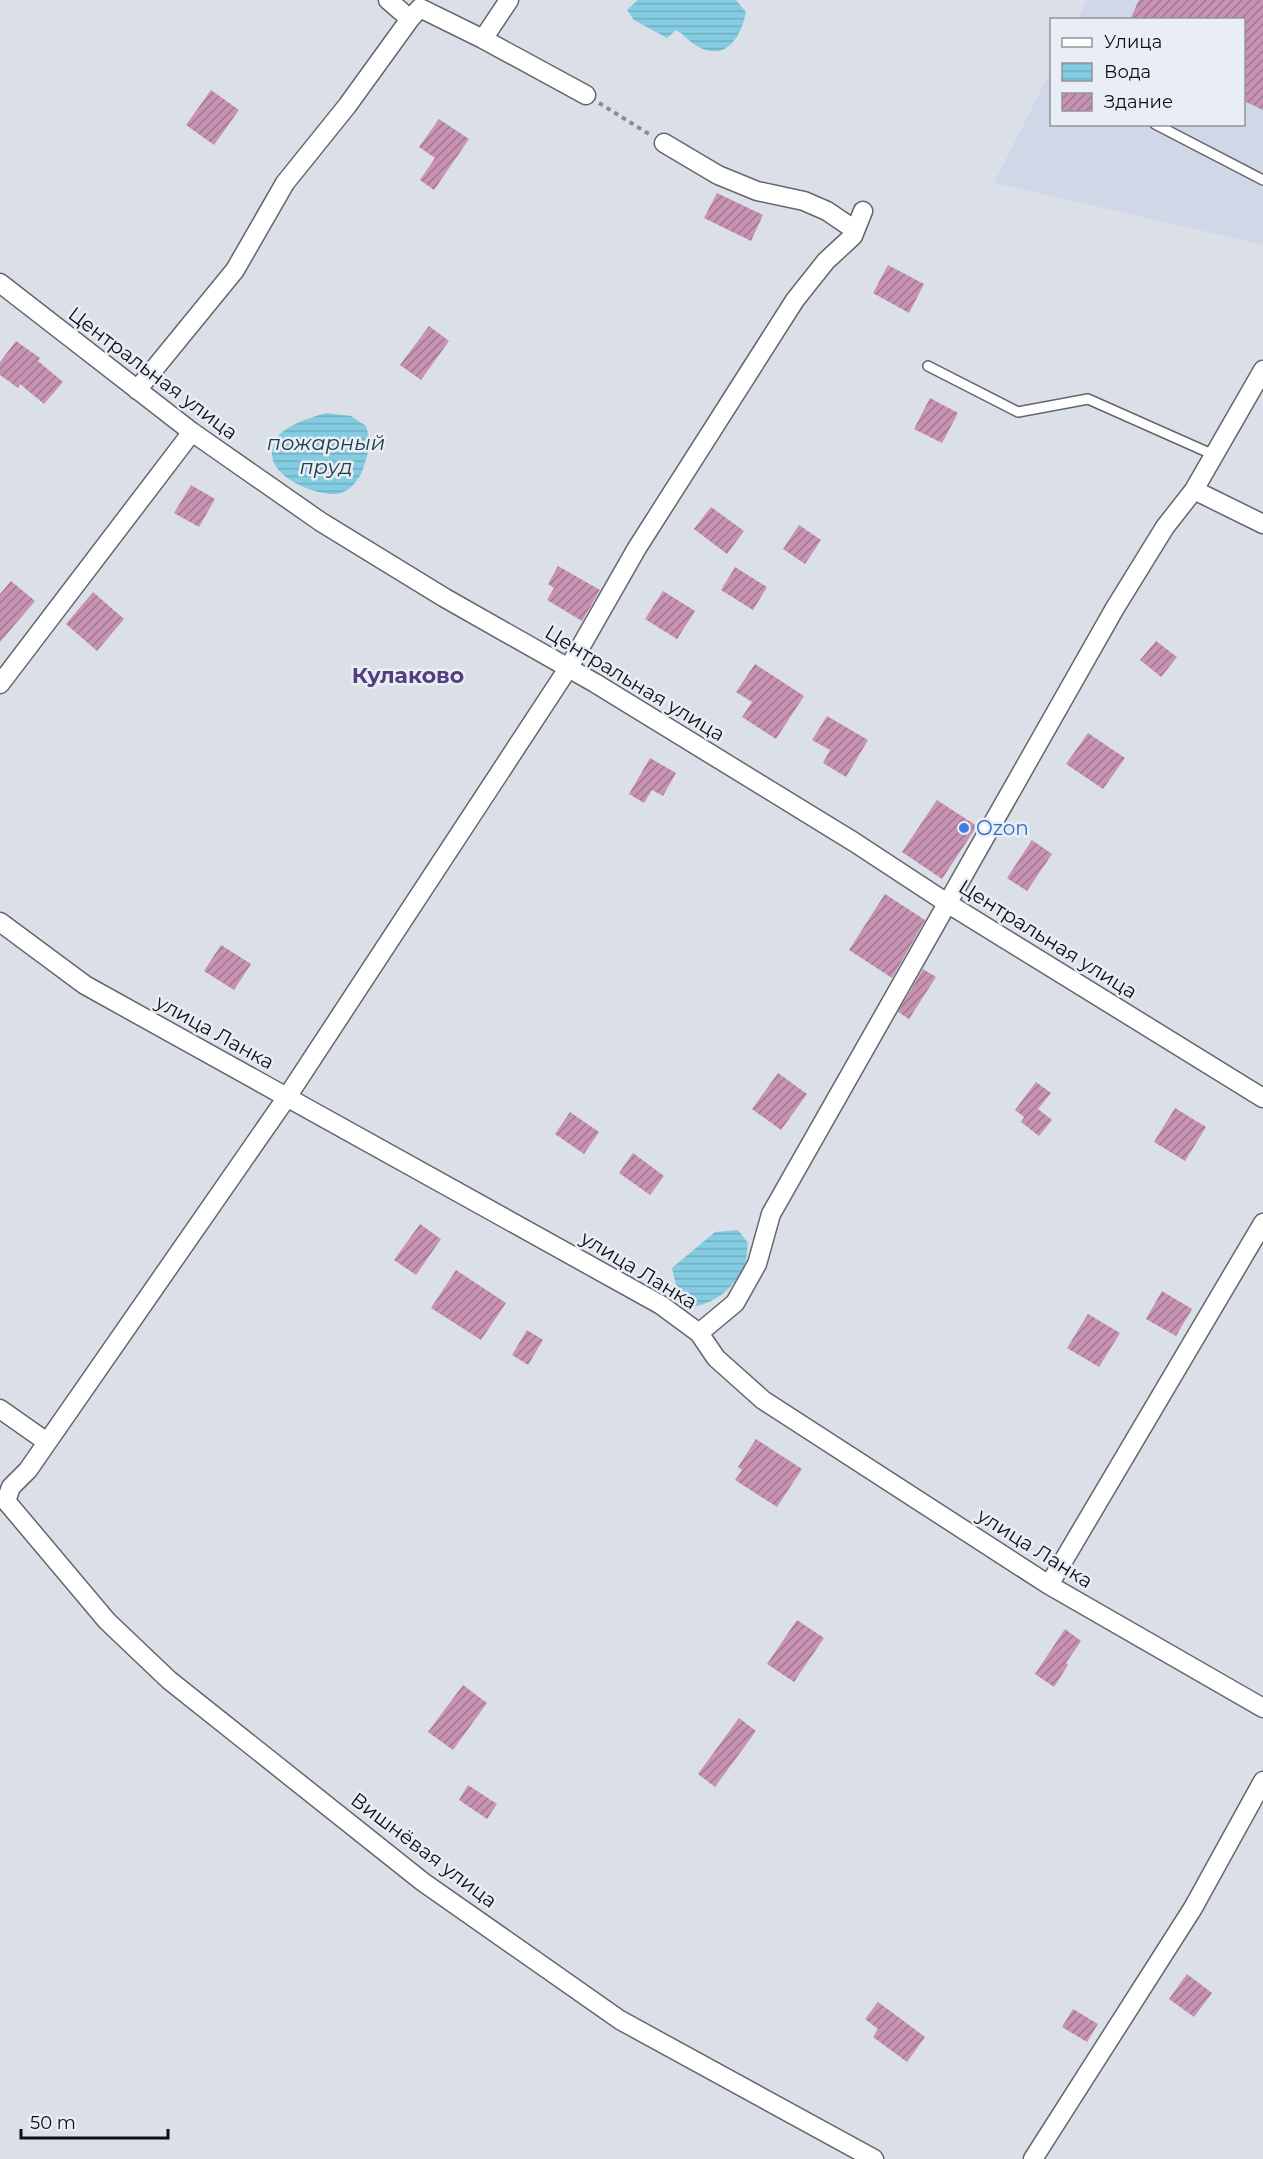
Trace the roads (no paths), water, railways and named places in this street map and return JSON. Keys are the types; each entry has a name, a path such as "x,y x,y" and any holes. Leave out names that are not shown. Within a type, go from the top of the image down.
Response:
{"street":[{"path":"483,39 509,0"},
{"path":"394,2 410,19"},
{"path":"137,390 235,270 285,183 347,106 420,8 586,95"},
{"path":"664,143 718,175 757,192 804,201 827,211 855,230"},
{"path":"0,1409 47,1442 287,1097 569,667 637,548 795,300 826,261 853,236 863,211"},
{"name":"Центральная улица","path":"0,283 192,432 321,522 445,598 569,667 1263,1098"},
{"path":"699,1333 735,1303 757,1264 771,1214 1115,608 1165,526 1194,490 1263,369"},
{"path":"0,684 192,432"},
{"path":"1194,490 1263,524"},
{"name":"улица Ланка","path":"0,922 85,985 661,1305 699,1333 716,1358 763,1400 1049,1585 1263,1708"},
{"path":"1049,1585 1263,1223"},
{"name":"Вишнёвая улица","path":"47,1442 28,1470 11,1487 6,1501 107,1621 169,1680 423,1882 620,2020 874,2159"},
{"path":"1034,2159 1193,1908 1263,1781"}],"lane":[{"path":"1159,126 1263,180"},
{"path":"928,366 1018,412 1088,399 1214,455"}],"water":[{"path":"638,0 736,0 746,12 734,41 720,51 712,51 702,49 676,30 667,38 634,20 627,10"},
{"name":"пожарный пруд","path":"326,413 351,416 366,426 369,441 360,475 354,484 337,494 316,491 292,481 282,474 272,456 278,437 286,429"},
{"path":"738,1230 748,1243 746,1261 740,1274 716,1299 691,1307 677,1290 672,1268 715,1232"}],"place":[{"name":"Ozon","path":"964,828"}],"district":[{"name":"Кулаково","path":"408,675"}]}
